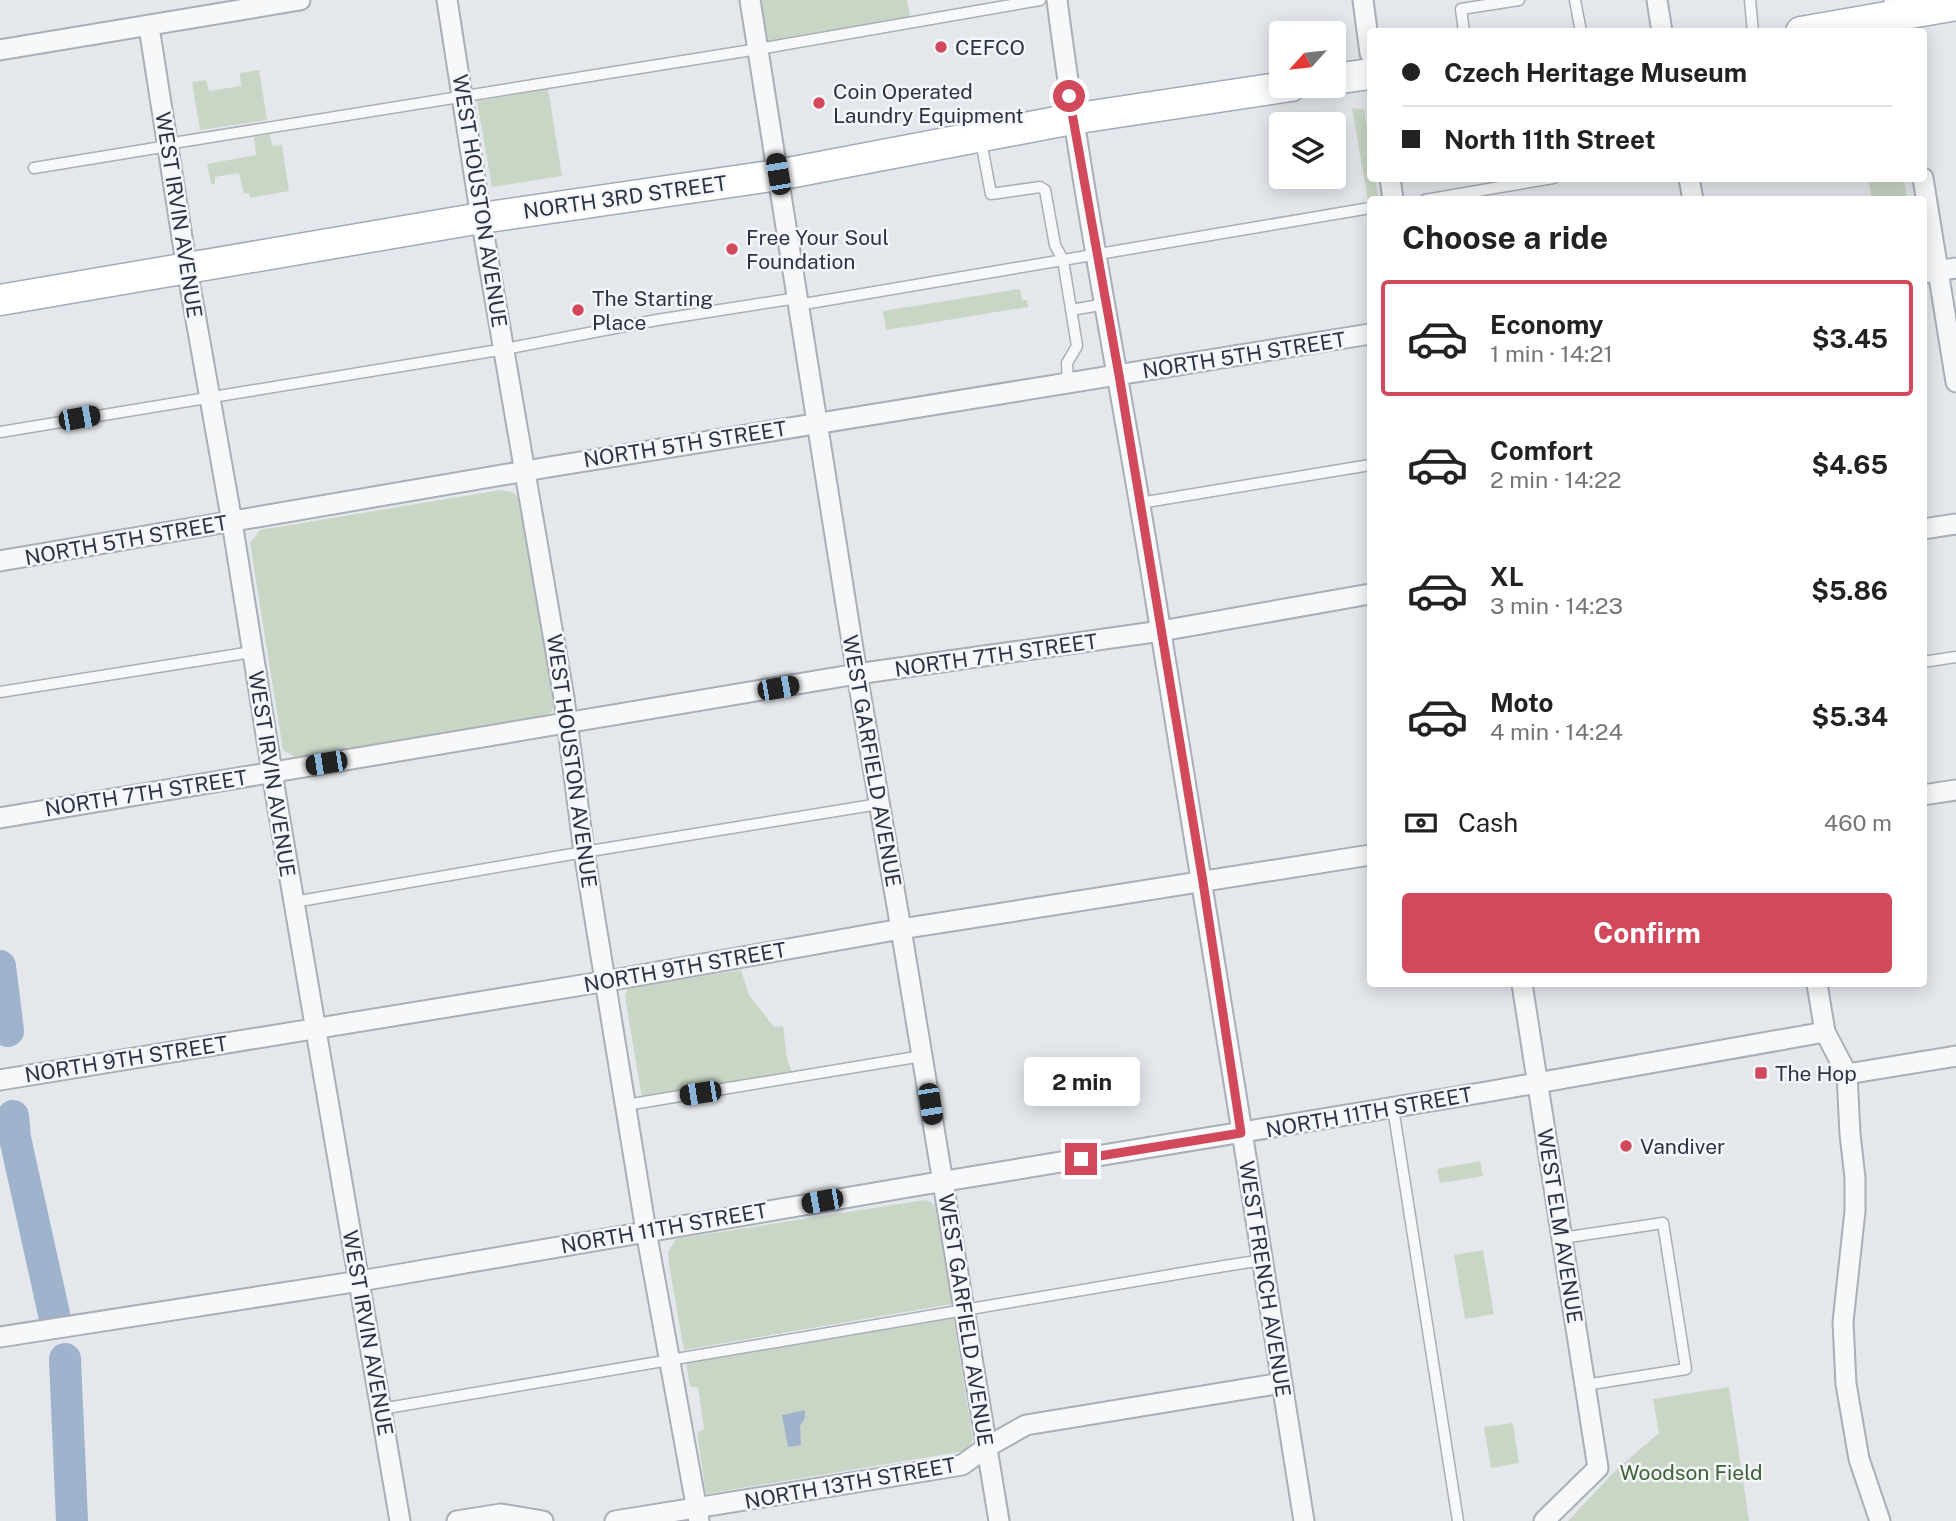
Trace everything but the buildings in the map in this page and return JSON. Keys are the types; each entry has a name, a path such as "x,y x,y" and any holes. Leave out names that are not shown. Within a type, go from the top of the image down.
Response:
{"main road":[{"path":"1825,28 1956,5"},
{"path":"1346,77 1367,74"},
{"name":"NORTH 3RD STREET","path":"0,300 481,218 778,174 1072,119 1269,89"}],"street":[{"path":"0,50 300,0"},
{"name":"WEST HOUSTON AVENUE","path":"447,0 481,218 568,724 584,852 646,1231 698,1515"},
{"name":"WEST GARFIELD AVENUE","path":"750,0 857,674 999,1521"},
{"name":"WEST FRENCH AVENUE","path":"1057,0 1072,119 1119,375 1203,882 1304,1521"},
{"path":"1363,0 1367,30"},
{"path":"1657,0 1661,28"},
{"name":"WEST IRVIN AVENUE","path":"149,27 271,772 400,1521"},
{"path":"1927,201 1956,382"},
{"name":"NORTH 5TH STREET","path":"0,561 526,470 1367,334"},
{"path":"1927,528 1956,524"},
{"name":"NORTH 7TH STREET","path":"0,818 857,674 1161,631 1367,595"},
{"path":"1927,795 1956,790"},
{"name":"NORTH 9TH STREET","path":"0,1080 607,981 901,929 1367,855"},
{"name":"WEST ELM AVENUE","path":"1522,987 1598,1468 1544,1521"},
{"path":"1818,987 1825,1032 1847,1074 1855,1212 1843,1322 1846,1384 1859,1459 1880,1521"},
{"name":"NORTH 11TH STREET","path":"0,1338 360,1281 943,1181 1537,1084 1825,1032"},
{"path":"1847,1074 1956,1056"},
{"name":"NORTH 13TH STREET","path":"615,1521 698,1515 962,1465 1026,1425 1282,1383"},
{"path":"457,1521 501,1514 543,1521"}],"lane":[{"path":"34,168 1040,0"},
{"path":"1463,28 1461,9 1518,0"},
{"path":"1575,0 1580,28"},
{"path":"1750,0 1753,28"},
{"path":"980,136 991,194 1040,187 1045,190 1055,245 1063,260 1077,346 1067,363 1068,383"},
{"path":"1448,196 1530,182"},
{"path":"0,432 505,349 657,320 1063,260 1367,209"},
{"path":"1071,310 1106,304"},
{"path":"1140,503 1367,466"},
{"path":"0,692 252,652"},
{"path":"1927,661 1956,657"},
{"path":"294,902 879,804"},
{"path":"626,1105 922,1056"},
{"path":"1393,1108 1458,1521"},
{"path":"1562,1238 1663,1223 1676,1302 1686,1369 1585,1385"},
{"path":"381,1409 964,1307 1262,1260"}],"green space":[{"path":"761,0 907,0 910,15 908,20 768,44"},
{"path":"259,70 267,120 200,130 192,82 206,80 209,91 241,86 240,73"},
{"path":"548,89 562,176 492,187 477,101"},
{"path":"1352,108 1364,109 1367,130 1367,182 1376,182 1378,196 1367,196"},
{"path":"270,134 272,146 282,145 289,191 250,198 249,193 244,194 239,173 215,177 215,184 211,184 207,164 256,155 254,137"},
{"path":"1869,182 1904,182 1907,196 1871,196"},
{"path":"1020,289 1022,300 1027,300 1028,307 886,330 883,311"},
{"path":"501,490 512,492 519,498 554,705 551,713 538,719 297,758 283,750 250,543 260,530"},
{"path":"741,970 749,995 774,1027 783,1026 792,1073 642,1098 625,996 628,988"},
{"path":"1480,1161 1483,1176 1440,1183 1437,1169"},
{"path":"925,1200 931,1202 935,1208 952,1304 684,1350 668,1252 676,1239"},
{"path":"1483,1250 1494,1314 1465,1319 1454,1255"},
{"path":"953,1315 973,1440 965,1451 706,1494 697,1433 704,1429 698,1387 690,1387 686,1362"},
{"name":"Woodson Field","path":"1729,1387 1749,1521 1568,1521 1616,1470 1659,1433 1653,1399"},
{"path":"1513,1423 1519,1463 1491,1468 1484,1427"}],"water":[{"path":"1072,1057 1074,1072 1065,1074 1070,1102 1057,1104 1053,1077 1044,1078 1041,1061"},
{"path":"805,1410 805,1418 800,1426 801,1445 788,1447 782,1415"}],"waterway":[{"path":"0,966 8,1031"},
{"path":"13,1116 15,1138 54,1314"},
{"path":"65,1359 72,1521"}],"place":[{"name":"CEFCO","path":"941,47"},
{"name":"Coin Operated Laundry Equipment","path":"819,103"},
{"name":"Free Your Soul Foundation","path":"732,249"},
{"name":"The Starting Place","path":"578,310"},
{"name":"The Hop","path":"1761,1073"},
{"name":"Vandiver","path":"1626,1146"}],"route":[{"path":"1069,96 1119,375 1203,882 1241,1133 1081,1159"}]}
